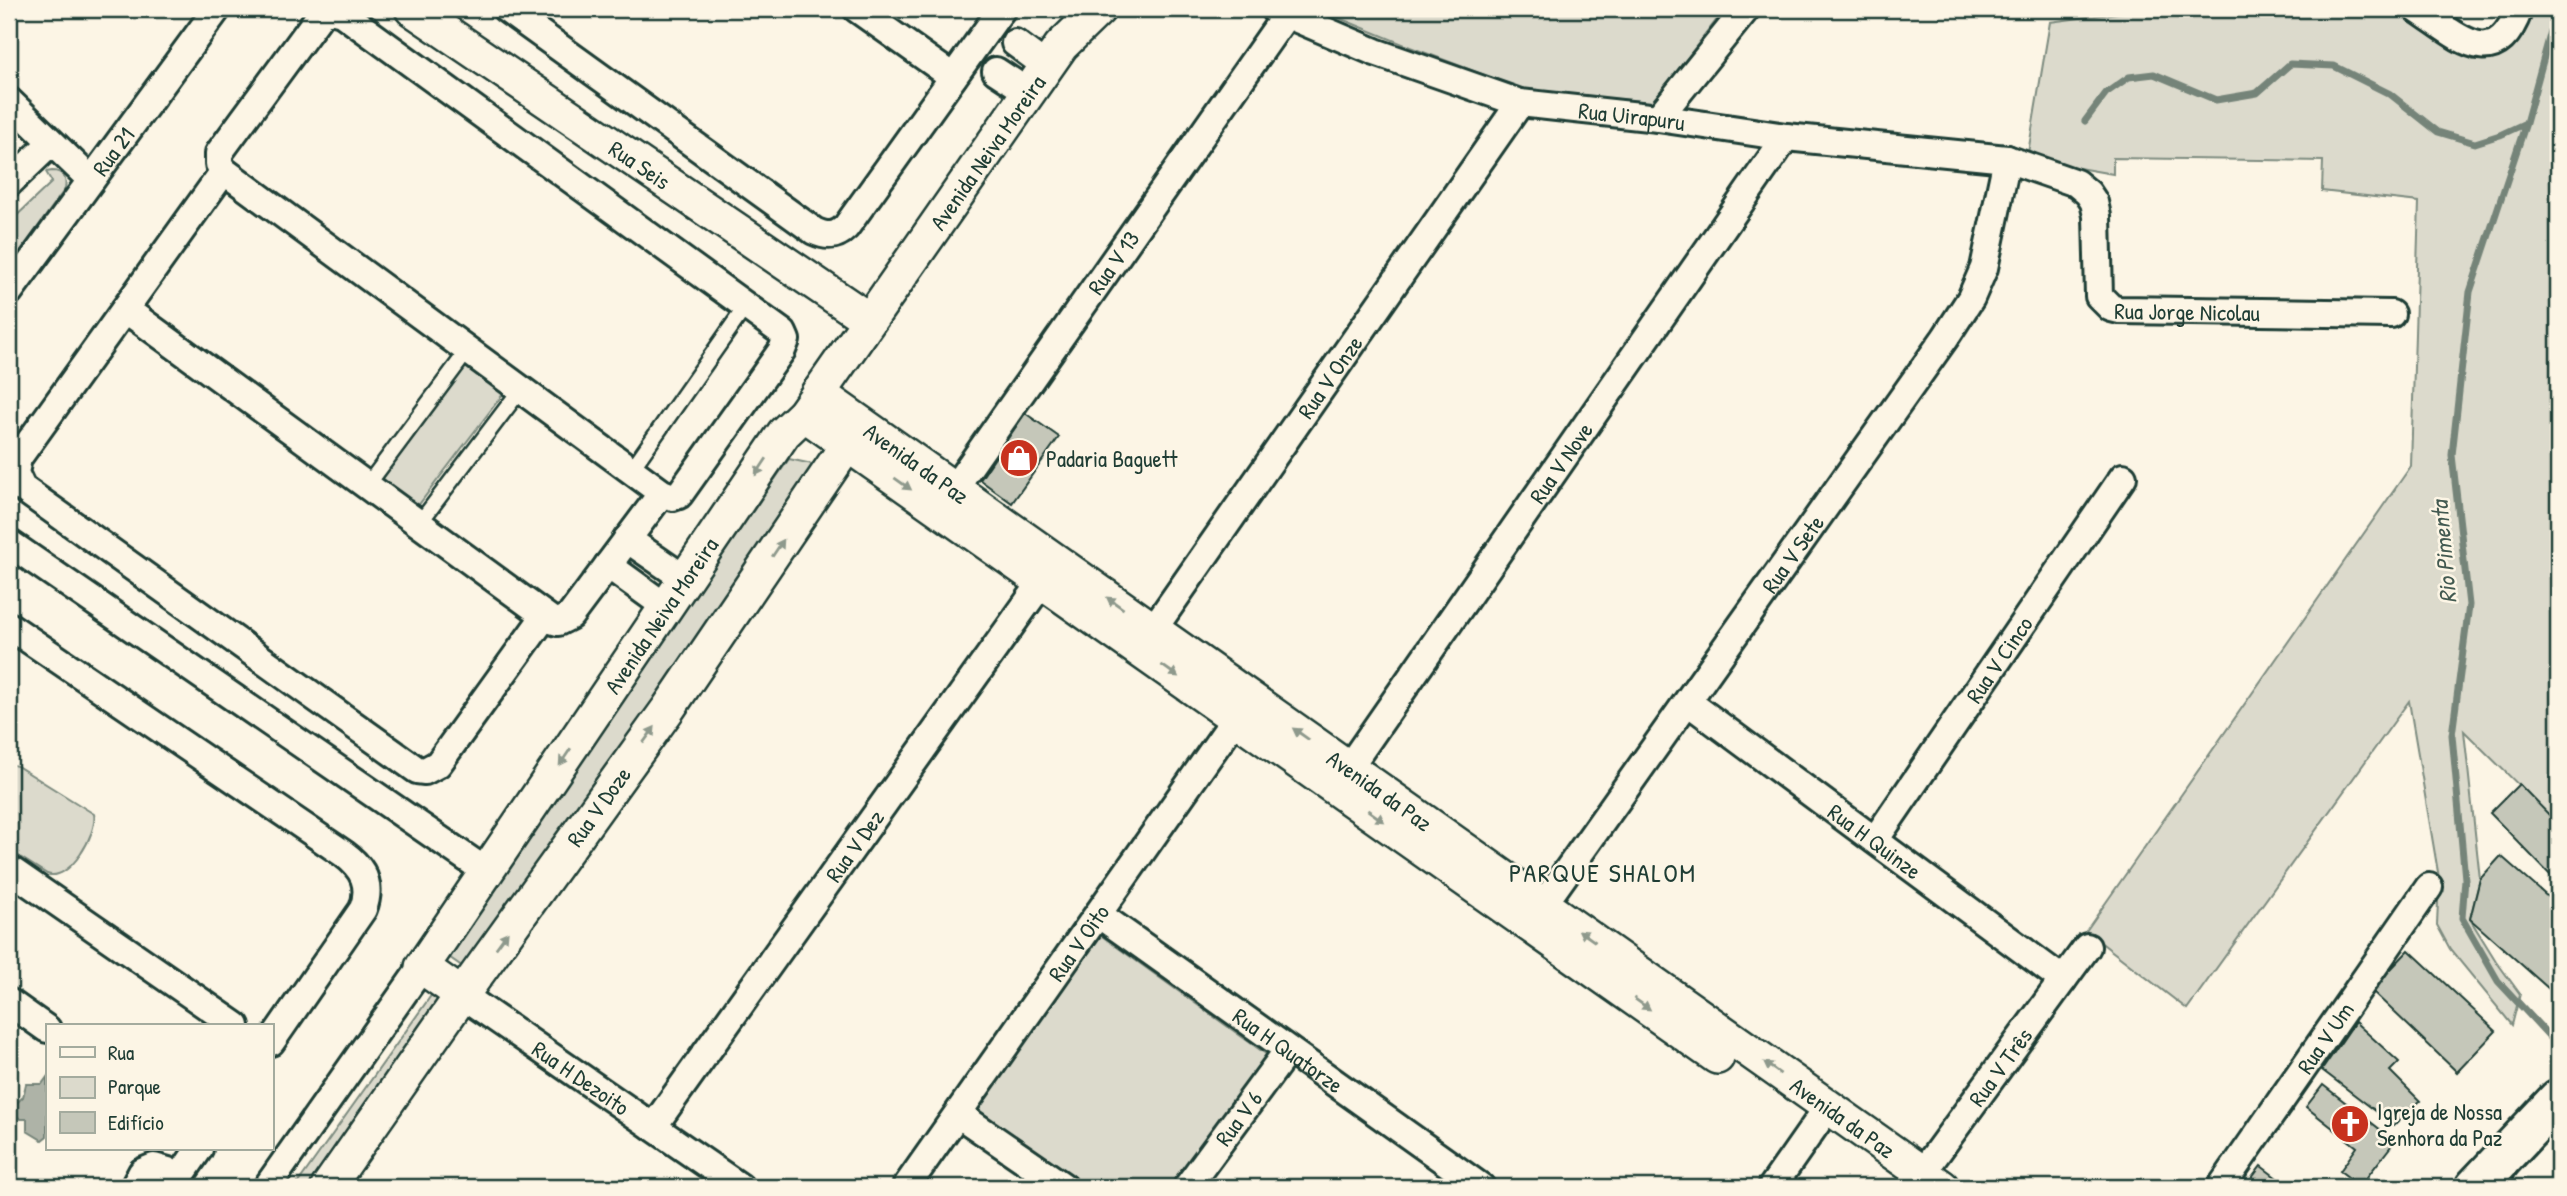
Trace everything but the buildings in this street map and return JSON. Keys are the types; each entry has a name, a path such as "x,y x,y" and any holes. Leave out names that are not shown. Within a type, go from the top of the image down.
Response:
{"main road":[{"path":"2475,1187 2558,1099"},
{"path":"2532,1187 2558,1159"}],"street":[{"name":"Rua 21","path":"9,292 217,9"},
{"name":"Rua Seis","path":"412,9 869,320"},
{"path":"506,9 822,235 838,234 846,227 996,17"},
{"path":"858,9 953,77"},
{"name":"Avenida Neiva Moreira","path":"1045,68 1075,9"},
{"name":"Avenida Neiva Moreira","path":"267,1187 487,873 784,433 811,403 1045,68 1099,9"},
{"path":"1658,118 1746,9"},
{"path":"2417,9 2460,38 2480,46 2495,45 2509,32 2519,9"},
{"path":"335,10 746,306 783,333 785,345 682,492 676,497 662,493 224,172 219,163 219,153 321,14 335,10"},
{"name":"Rua Uirapuru","path":"1280,12 1375,52 1520,103 1658,118 1786,136 2007,159"},
{"name":"Rua V 13","path":"947,499 1280,12"},
{"path":"1014,43 1045,68"},
{"path":"996,71 1045,68"},
{"path":"9,101 91,180"},
{"name":"Rua V Onze","path":"1146,639 1520,103"},
{"name":"Rua V Nove","path":"1342,778 1786,136"},
{"path":"9,183 51,144"},
{"name":"Rua Jorge Nicolau","path":"2007,159 2076,183 2088,193 2098,216 2099,296 2111,307 2119,310 2391,314"},
{"name":"Rua V Sete","path":"1536,915 1971,298 1984,268 2007,159"},
{"path":"224,172 18,458 15,473 22,488 416,771 425,771 438,764 544,617"},
{"path":"125,309 544,617 558,622 570,616 662,493"},
{"name":"Avenida da Paz","path":"811,403 1920,1184"},
{"name":"Rua V Doze","path":"328,1187 668,709 849,431"},
{"name":"Rua V Cinco","path":"1875,840 2123,478"},
{"path":"628,539 685,579"},
{"path":"9,543 487,873"},
{"path":"608,565 666,607"},
{"name":"Rua V Dez","path":"653,1127 1050,572"},
{"path":"9,626 344,854 359,867 367,888 363,909 273,1039"},
{"name":"Rua H Quinze","path":"1688,702 2063,980"},
{"name":"Rua V Oito","path":"906,1187 1243,708"},
{"path":"9,869 233,1024"},
{"name":"Rua V Um","path":"2221,1187 2429,887"},
{"name":"Rua H Quatorze","path":"1098,914 1481,1187"},
{"name":"Rua V Três","path":"1920,1184 2087,947"},
{"name":"Rua H Dezoito","path":"422,967 740,1187"},
{"path":"9,1002 46,1028"},
{"name":"Rua V 6","path":"1188,1187 1288,1049"},
{"path":"958,1114 1064,1187"},
{"path":"1772,1187 1821,1116"},
{"path":"134,1187 142,1172 155,1167 167,1171 176,1185 198,1150"}],"lane":[{"path":"996,17 1014,43"},
{"path":"970,53 996,71"},
{"path":"631,470 746,306"},
{"path":"366,487 468,350"},
{"path":"418,525 521,389"}],"green space":[{"path":"1317,9 1725,9 1653,102 1527,91"},
{"path":"2148,9 2390,9 2473,60 2496,58 2512,47 2529,21 2531,9 2558,9 2558,824 2464,731 2480,879 2470,919 2520,994 2512,1025 2450,949 2437,925 2439,878 2409,701 2187,1009 2086,931 2411,466 2419,202 2322,191 2323,161 2113,158 2113,174 2027,159 2050,22"},
{"path":"52,171 64,176 65,189 9,267 9,223 52,182 46,172"},
{"path":"465,364 503,389 503,394 417,507 381,481"},
{"path":"789,459 821,466 466,969 446,955"},
{"path":"9,764 17,766 94,814 87,844 73,864 56,875 47,874 9,850"},
{"path":"1099,934 1270,1057 1176,1187 1085,1187 974,1107"},
{"path":"435,990 447,999 314,1187 295,1187"}],"shaded area":[{"path":"46,1078 46,1137 42,1140 27,1131 27,1119 20,1119 10,1109 23,1097 26,1084 42,1084"}],"waterway":[{"name":"Rio Pimenta","path":"2551,1038 2498,981 2462,918 2465,879 2452,735 2469,605 2452,455 2470,292 2526,123 2557,9"},
{"name":"Rio Pimenta","path":"2085,121 2106,93 2129,77 2154,74 2216,100 2257,93 2290,64 2334,66 2390,94 2438,132 2475,143 2526,123"}],"place":[{"name":"Padaria Baguett","path":"1019,458"},
{"name":"Igreja de Nossa Senhora da Paz","path":"2350,1124"}],"district":[{"name":"PARQUE SHALOM","path":"1603,872"}]}
